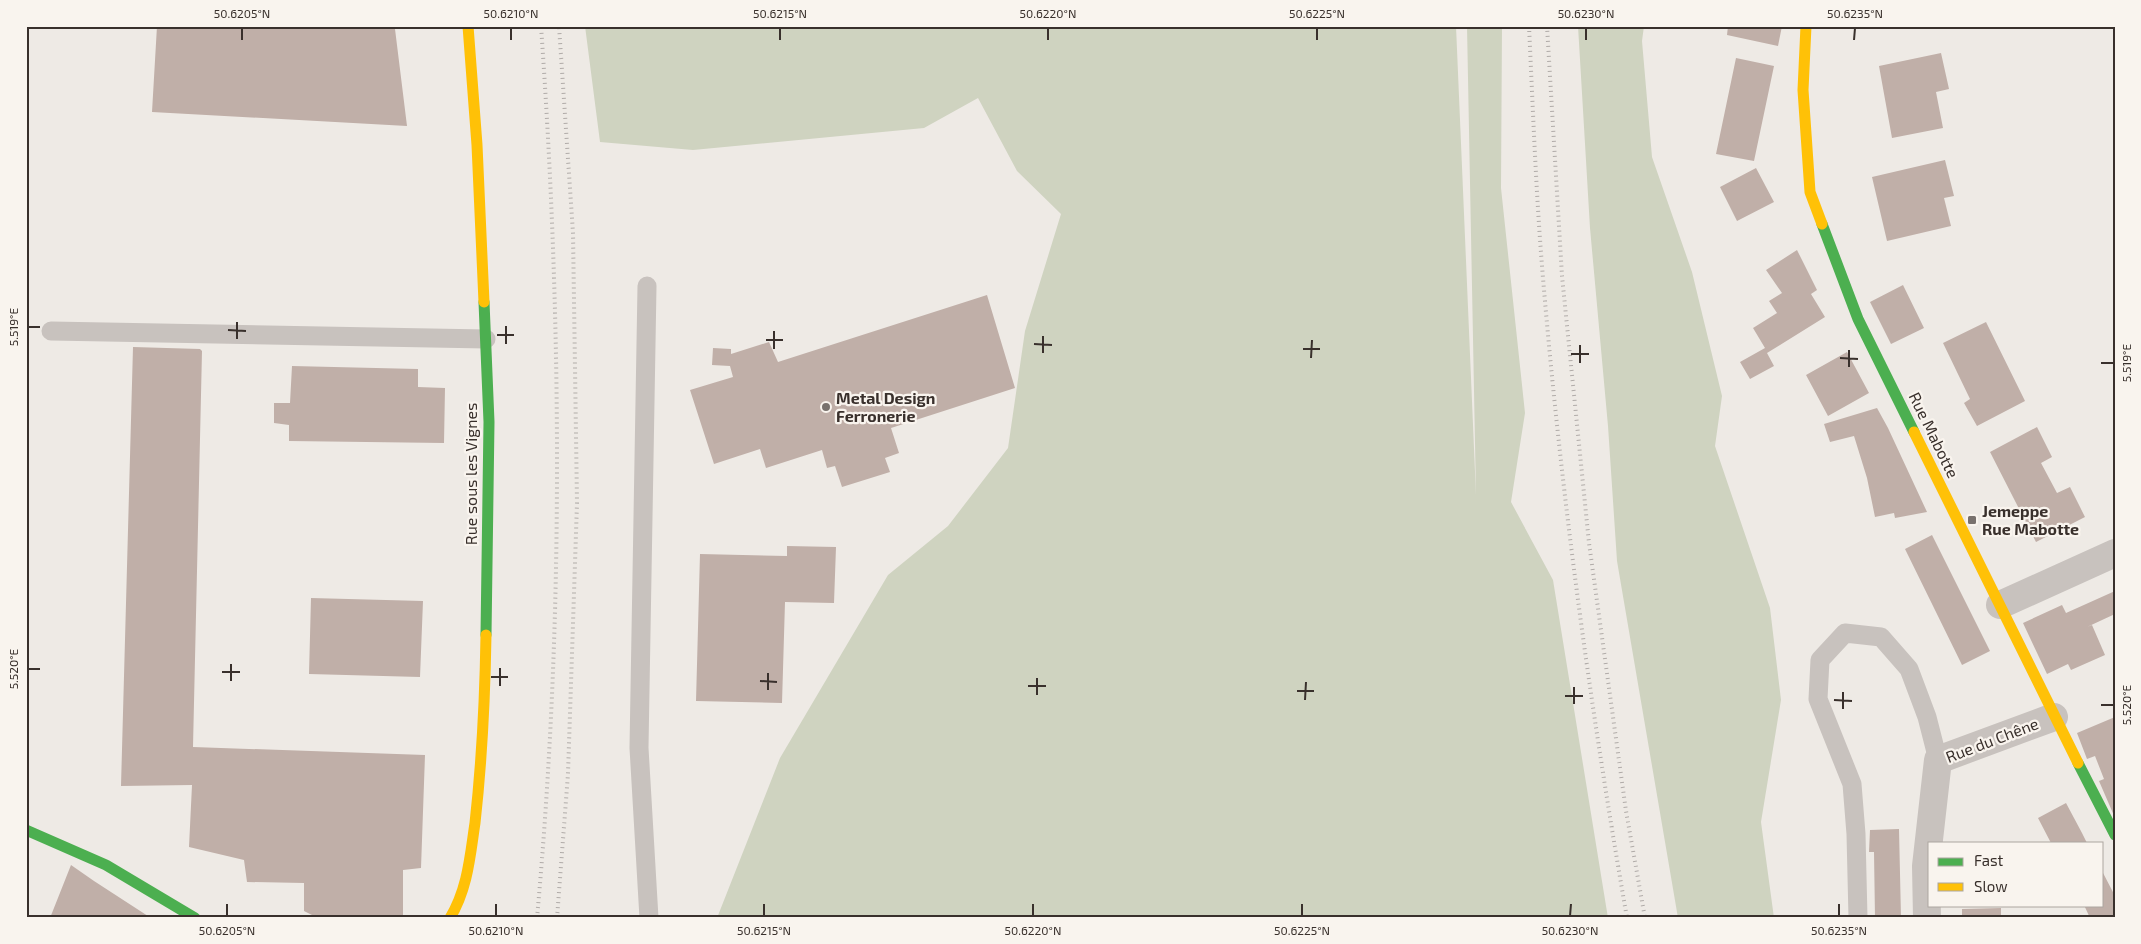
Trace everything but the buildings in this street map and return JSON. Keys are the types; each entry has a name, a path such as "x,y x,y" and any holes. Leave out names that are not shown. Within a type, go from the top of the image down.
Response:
{"street":[{"name":"Rue sous les Vignes","path":"450,918 456,908 468,875 481,772 485,690 489,422 477,145 468,26"},
{"name":"Rue Mabotte","path":"1806,26 1804,90 1810,192 1858,319 2054,717 2115,835"},
{"path":"2000,605 2115,554"},
{"name":"Rue du Chêne","path":"1929,842 1938,760 2054,717"},
{"path":"26,830 106,865 136,881 195,918"},
{"name":"Rue du Chêne","path":"1927,918 1926,866 1928,848"}],"lane":[{"path":"647,286 639,748 649,918"},
{"path":"51,331 486,339"},
{"path":"1858,918 1856,834 1852,784 1818,699 1820,660 1844,633 1881,638 1910,669 1928,717 1938,760"}],"green space":[{"path":"585,26 1456,26 1476,495 1467,26 1502,26 1501,188 1525,413 1511,502 1553,580 1608,918 717,918 780,758 888,575 948,526 1008,448 1025,331 1061,214 1017,171 978,98 924,128 693,150 600,142"},
{"path":"1578,26 1644,26 1642,41 1652,157 1692,272 1722,396 1715,446 1770,608 1781,700 1761,822 1774,918 1678,918 1617,561 1608,426 1590,228"}],"railway":[{"path":"537,918 552,696 557,472 553,249 541,26"},
{"path":"557,918 568,774 577,503 573,233 559,26"},
{"path":"1529,26 1535,152 1550,359 1589,679 1627,918"},
{"path":"1547,26 1562,276 1589,543 1626,811 1645,918"}],"traffic: fast":[{"path":"1822,224 1858,319 1914,432"},
{"path":"484,302 489,422 486,635"},
{"path":"2078,763 2115,835"},
{"path":"26,830 106,865 195,918"}],"traffic: slow":[{"path":"468,26 477,145 484,302"},
{"path":"1806,26 1803,90 1810,192 1822,224"},
{"path":"1914,432 2078,763"},
{"path":"450,918 465,883 475,823 483,729 486,635"}],"place":[{"name":"Metal Design Ferronerie","path":"826,407"},
{"name":"Jemeppe Rue Mabotte","path":"1972,520"}]}
